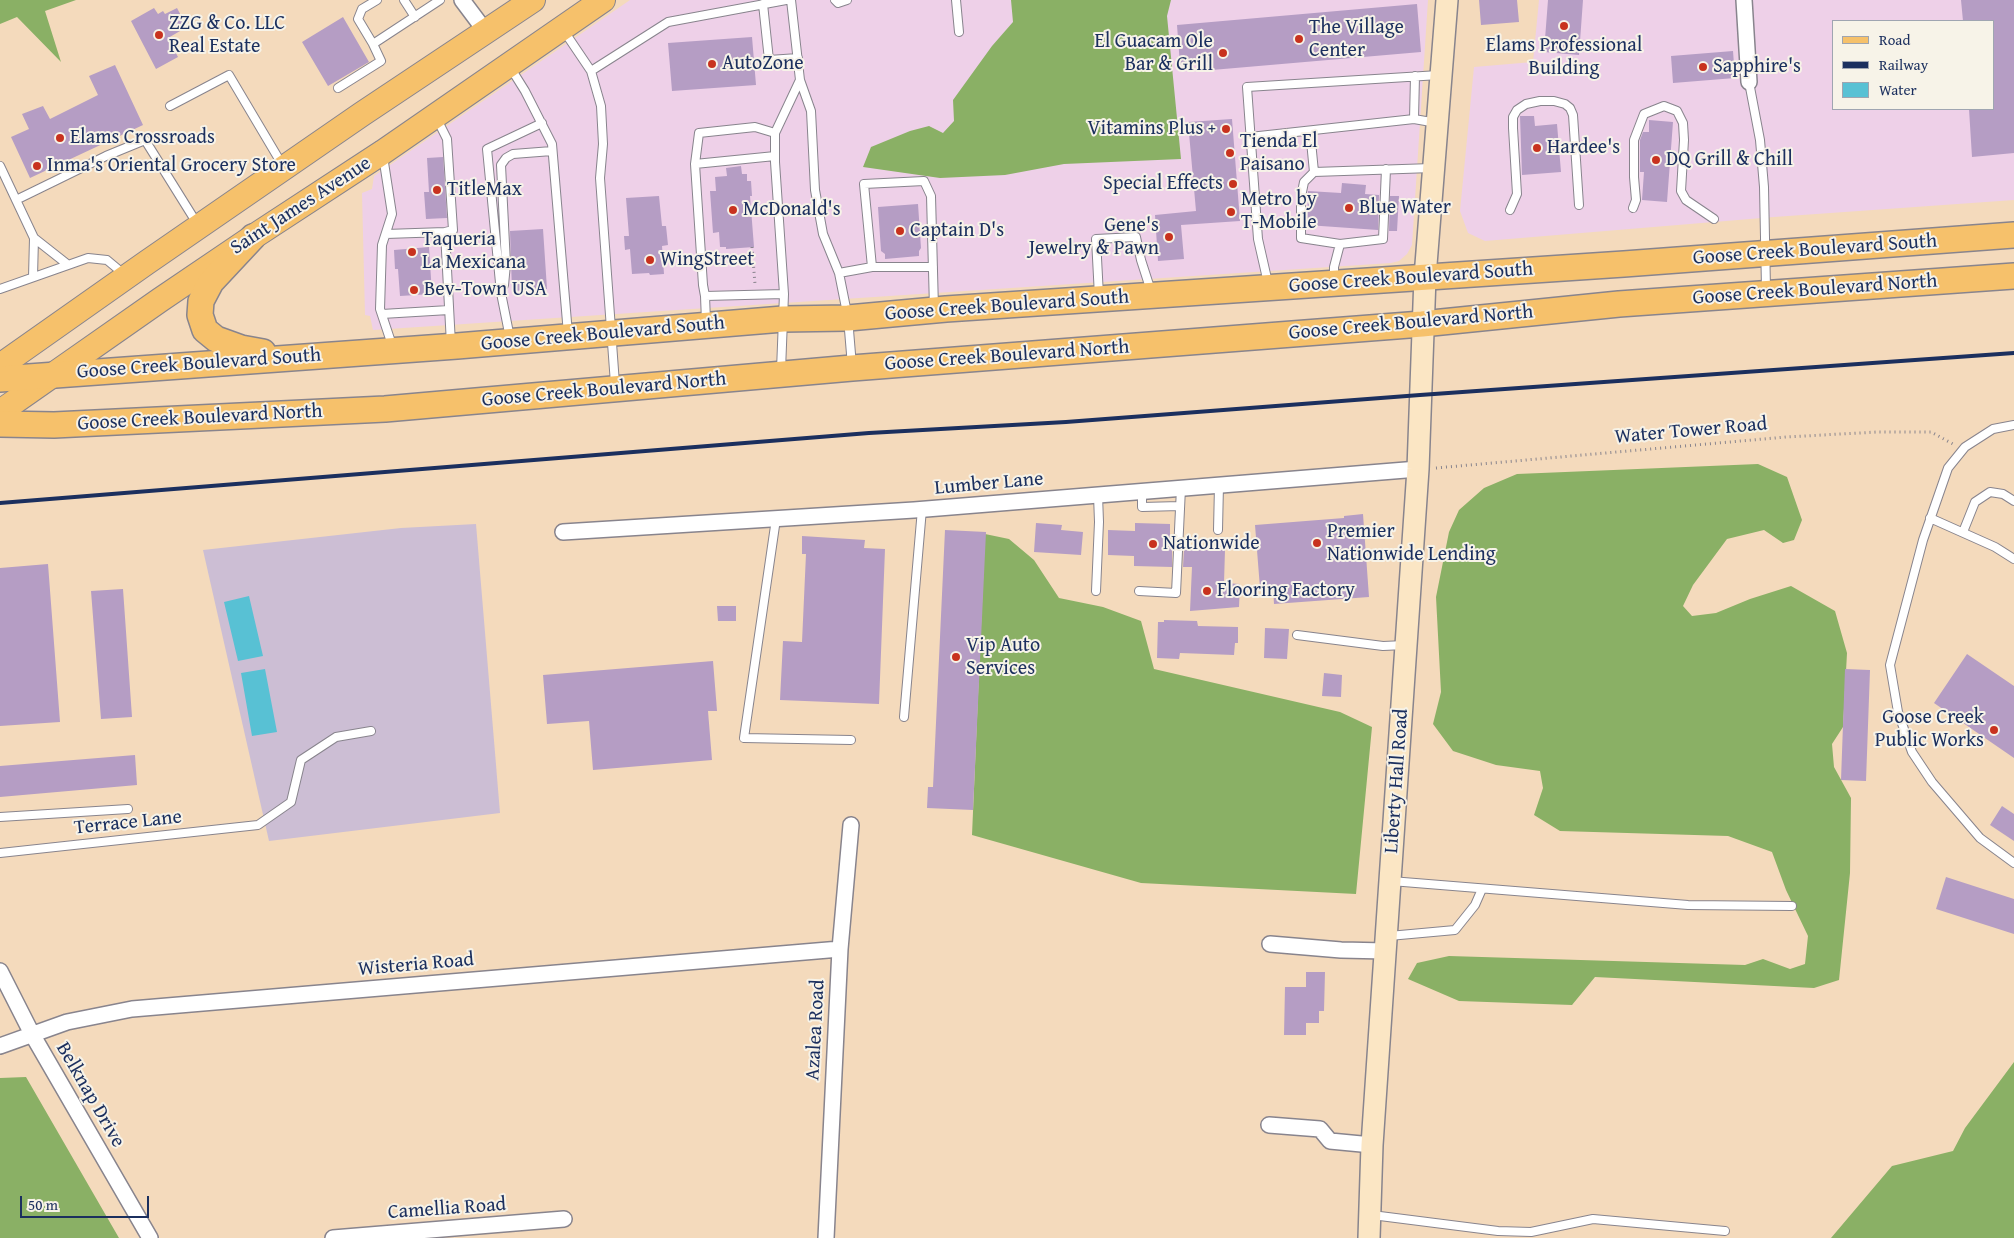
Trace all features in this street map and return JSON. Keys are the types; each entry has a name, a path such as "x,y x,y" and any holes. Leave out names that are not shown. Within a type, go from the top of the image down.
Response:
{"highway":[{"name":"Goose Creek Boulevard South","path":"0,378 569,338 783,320 848,318 1099,298 1269,288 2014,235"},
{"path":"253,237 211,282 201,301 200,315 205,330 216,340 241,348 300,357"},
{"name":"Goose Creek Boulevard North","path":"0,424 54,425 384,409 852,368 1422,324 1620,304 2014,276"}],"main road":[{"name":"Saint James Avenue","path":"0,366 126,276 533,0"},
{"name":"Saint James Avenue","path":"0,412 253,237 383,152 603,0"},
{"name":"Liberty Hall Road","path":"1369,1238 1372,1145 1418,469 1422,324 1447,0"}],"street":[{"path":"462,0 486,32"},
{"path":"1744,0 1749,82"},
{"name":"Lumber Lane","path":"563,532 922,509 1418,469"},
{"name":"Azalea Road","path":"826,1238 840,949 851,824"},
{"path":"1270,944 1341,950 1386,944"},
{"name":"Wisteria Road","path":"0,1046 67,1022 132,1008 840,949"},
{"name":"Belknap Drive","path":"0,971 32,1034 150,1238"},
{"path":"1269,1124 1320,1129 1330,1141 1372,1145"},
{"name":"Camellia Road","path":"333,1238 564,1219"}],"lane":[{"path":"338,88 382,61 358,19 362,9 377,0"},
{"path":"404,0 415,17"},
{"path":"373,44 440,0"},
{"path":"591,71 668,22 786,0"},
{"path":"791,0 800,80 811,111 815,190 823,234 839,273 848,318 852,368"},
{"path":"835,0 838,3 847,0"},
{"path":"956,0 959,32"},
{"path":"763,4 769,60 798,58"},
{"path":"562,28 591,71 601,106 603,144 600,178 616,389"},
{"path":"508,66 525,91 552,144 569,338"},
{"path":"170,106 229,75 284,168"},
{"path":"1269,288 1267,272 1258,239 1247,87 1441,75"},
{"path":"1414,119 1415,76"},
{"path":"780,375 784,294 775,133 800,80"},
{"path":"1749,82 1760,140 1764,187 1766,294"},
{"path":"1510,210 1517,194 1512,128 1513,117 1517,110 1526,104 1540,101 1554,101 1564,104 1570,108 1573,115 1579,205"},
{"path":"1633,208 1636,200 1634,140 1644,114 1664,106 1676,111 1683,123 1681,191 1686,200 1714,219"},
{"path":"386,234 453,230 447,139 435,116"},
{"path":"1250,137 1414,119 1437,123"},
{"path":"510,342 502,301 488,149 542,123"},
{"path":"707,326 695,164 699,133 755,127 775,133"},
{"path":"1310,131 1314,172"},
{"path":"16,200 106,156 145,140 199,226"},
{"path":"502,301 506,264 502,166 506,158 513,154 552,151"},
{"path":"383,152 392,214 382,245 380,309 394,350"},
{"path":"695,164 775,156"},
{"path":"0,166 34,238 67,264"},
{"path":"1386,169 1383,239 1340,244 1301,238 1301,197 1304,182 1314,172 1386,169 1434,168"},
{"path":"872,267 864,184 924,181 931,196 934,310"},
{"path":"444,232 451,346"},
{"path":"1099,298 1096,239 1136,237 1141,260 1153,295"},
{"path":"33,277 34,238"},
{"path":"1334,283 1334,267 1340,244"},
{"path":"0,289 88,258 107,260 126,276"},
{"path":"839,273 872,267 932,267"},
{"path":"705,296 784,294"},
{"path":"382,314 449,310"},
{"path":"2014,425 1993,429 1961,451 1948,468 1923,540 1890,665 1898,712 1912,752 1932,782 1980,838 2014,863"},
{"path":"1218,530 1219,485"},
{"path":"1140,591 1176,593 1181,488"},
{"path":"1142,492 1142,507 1180,506"},
{"path":"1963,532 1975,502 1990,492 2003,494 2014,501"},
{"path":"1096,591 1099,522 1098,495"},
{"path":"904,717 922,509"},
{"path":"776,518 744,738 851,740"},
{"path":"1930,518 1995,546 2014,559"},
{"path":"1297,635 1382,646 1407,645"},
{"name":"Terrace Lane","path":"0,853 258,825 291,802 301,760 336,737 371,731"},
{"path":"0,817 128,809"},
{"path":"1391,881 1688,905 1792,906"},
{"path":"1386,944 1455,930 1475,905 1482,889"},
{"path":"1370,1215 1514,1232 1532,1232 1593,1219 1726,1231"}],"path":[{"path":"752,247 756,295"},
{"name":"Water Tower Road","path":"1418,469 1877,432 1931,432 1956,446 1961,451"}],"shaded area":[{"path":"630,0 1428,0 1412,245 1407,254 1399,261 1391,263 373,330 370,316 365,315 362,193 372,189 374,176"},
{"path":"1539,0 2014,0 2014,200 1774,217 1485,241 1468,233 1460,211 1474,67 1533,62"},
{"path":"476,524 500,813 269,841 203,550 401,528"}],"green space":[{"path":"0,0 76,0 45,11 61,62 17,17 0,24"},
{"path":"1011,0 1171,0 1167,16 1181,159 1064,164 1005,175 940,178 863,167 871,147 910,131 929,126 943,133 954,121 953,100 992,46 1013,22"},
{"path":"1758,464 1787,477 1802,520 1794,540 1783,543 1764,530 1727,539 1693,585 1683,606 1692,616 1716,613 1750,599 1791,586 1835,611 1847,653 1843,727 1832,744 1834,767 1851,798 1850,873 1839,980 1814,988 1595,977 1572,1005 1459,1001 1408,979 1417,963 1449,956 1745,965 1763,959 1790,969 1805,964 1808,936 1786,890 1772,852 1728,836 1560,831 1534,815 1543,788 1540,771 1496,765 1453,751 1433,724 1441,692 1436,597 1449,532 1459,510 1484,488 1517,474"},
{"path":"985,534 1009,539 1034,560 1059,598 1103,607 1141,621 1154,669 1340,712 1372,727 1356,894 1141,883 972,835"},
{"path":"2014,1062 2014,1238 1831,1238 1892,1166 1953,1151 1965,1128"},
{"path":"26,1077 119,1238 0,1238 0,1078"}],"water":[{"path":"249,596 263,656 238,661 224,602"},
{"path":"265,669 277,732 252,736 241,673"}],"building":[{"path":"1479,0 1517,0 1519,22 1481,25"},
{"name":"Elams Professional Building","path":"1548,0 1583,0 1579,55 1544,52"},
{"path":"1961,0 2014,0 2014,153 1972,157 1969,110 1994,110 1994,20 1963,20"},
{"name":"The Village Center","path":"1417,4 1421,52 1212,70 1211,62 1180,65 1177,25"},
{"path":"154,8 158,14 163,11 165,14 177,8 187,27 168,38 178,57 156,69 131,21"},
{"path":"343,17 369,62 328,86 302,42"},
{"path":"752,37 756,85 672,91 668,43"},
{"path":"1733,51 1735,78 1673,83 1671,56"},
{"name":"Elams Crossroads","path":"115,65 143,125 30,178 11,137 29,129 22,114 43,106 50,119 98,95 89,76"},
{"path":"1520,116 1534,116 1535,126 1557,124 1561,172 1522,175"},
{"path":"1232,119 1240,221 1181,225 1184,259 1158,261 1155,215 1196,211 1188,122"},
{"path":"1649,120 1673,122 1667,202 1642,200 1644,172 1640,172 1640,140 1643,132 1649,132"},
{"path":"443,157 447,218 426,219 424,192 429,192 427,158"},
{"path":"741,166 742,174 747,174 747,181 751,181 752,196 750,196 754,247 726,249 726,247 720,247 719,232 713,233 710,191 716,191 715,177 727,176 726,168"},
{"path":"1342,183 1366,185 1365,194 1379,195 1378,230 1307,225 1308,191 1341,193"},
{"path":"659,196 662,226 666,226 668,245 662,246 664,274 632,274 630,249 625,250 624,236 629,236 626,198"},
{"path":"1390,196 1399,196 1397,231 1389,231"},
{"path":"918,204 921,248 919,256 885,259 885,254 881,251 878,207"},
{"path":"543,229 547,289 512,291 510,231"},
{"path":"429,247 432,294 400,296 398,269 395,269 394,250"},
{"path":"1363,514 1369,597 1274,604 1273,587 1260,588 1255,525 1344,518 1344,516"},
{"path":"1036,523 1062,525 1061,530 1083,532 1081,555 1034,552"},
{"path":"1135,523 1170,524 1172,567 1134,566 1134,556 1108,555 1108,530 1135,531"},
{"path":"945,530 986,532 973,810 927,808 928,787 933,787"},
{"path":"802,536 865,540 864,548 885,549 879,704 780,700 783,641 802,642 806,554 802,554"},
{"path":"1184,549 1225,550 1224,583 1240,584 1239,607 1190,611 1192,567 1183,567"},
{"path":"48,564 60,722 0,726 0,568"},
{"path":"123,589 132,717 101,719 91,591"},
{"path":"717,606 736,606 736,621 718,621"},
{"path":"1164,620 1197,621 1198,626 1238,627 1238,643 1235,643 1234,655 1180,653 1179,659 1157,658 1158,622 1164,622"},
{"path":"1265,628 1289,629 1287,659 1264,658"},
{"name":"Goose Creek Public Works","path":"1967,654 2014,686 2014,758 1934,703"},
{"path":"713,661 717,711 708,711 712,760 593,770 589,721 547,724 543,675"},
{"path":"1845,669 1870,670 1866,781 1841,780"},
{"path":"1324,673 1342,675 1341,697 1322,696"},
{"path":"135,755 137,785 0,797 0,766"},
{"path":"2002,806 2014,814 2014,841 1990,825"},
{"path":"1946,877 2014,899 2014,934 1936,909"},
{"path":"1306,972 1325,972 1324,1011 1319,1011 1319,1023 1306,1023 1306,1035 1284,1035 1285,987 1306,987"}],"railway":[{"path":"0,503 869,433 1066,422 2014,353"}],"place":[{"name":"Elams Professional Building","path":"1564,26"},
{"name":"ZZG & Co. LLC Real Estate","path":"159,35"},
{"name":"The Village Center","path":"1299,39"},
{"name":"El Guacam Ole Bar & Grill","path":"1223,53"},
{"name":"AutoZone","path":"712,64"},
{"name":"Sapphire's","path":"1703,67"},
{"name":"Vitamins Plus +","path":"1226,129"},
{"name":"Elams Crossroads","path":"60,138"},
{"name":"Hardee's","path":"1537,148"},
{"name":"Tienda El Paisano","path":"1230,153"},
{"name":"DQ Grill & Chill","path":"1656,160"},
{"name":"Inma's Oriental Grocery Store","path":"37,166"},
{"name":"Special Effects","path":"1233,184"},
{"name":"TitleMax","path":"437,190"},
{"name":"Blue Water","path":"1349,208"},
{"name":"McDonald's","path":"733,210"},
{"name":"Metro by T-Mobile","path":"1231,212"},
{"name":"Captain D's","path":"900,231"},
{"name":"Gene's Jewelry & Pawn","path":"1169,237"},
{"name":"Taqueria La Mexicana","path":"412,252"},
{"name":"WingStreet","path":"650,260"},
{"name":"Bev-Town USA","path":"414,290"},
{"name":"Premier Nationwide Lending","path":"1317,543"},
{"name":"Nationwide","path":"1153,544"},
{"name":"Flooring Factory","path":"1207,591"},
{"name":"Vip Auto Services","path":"956,657"},
{"name":"Goose Creek Public Works","path":"1994,730"}]}
